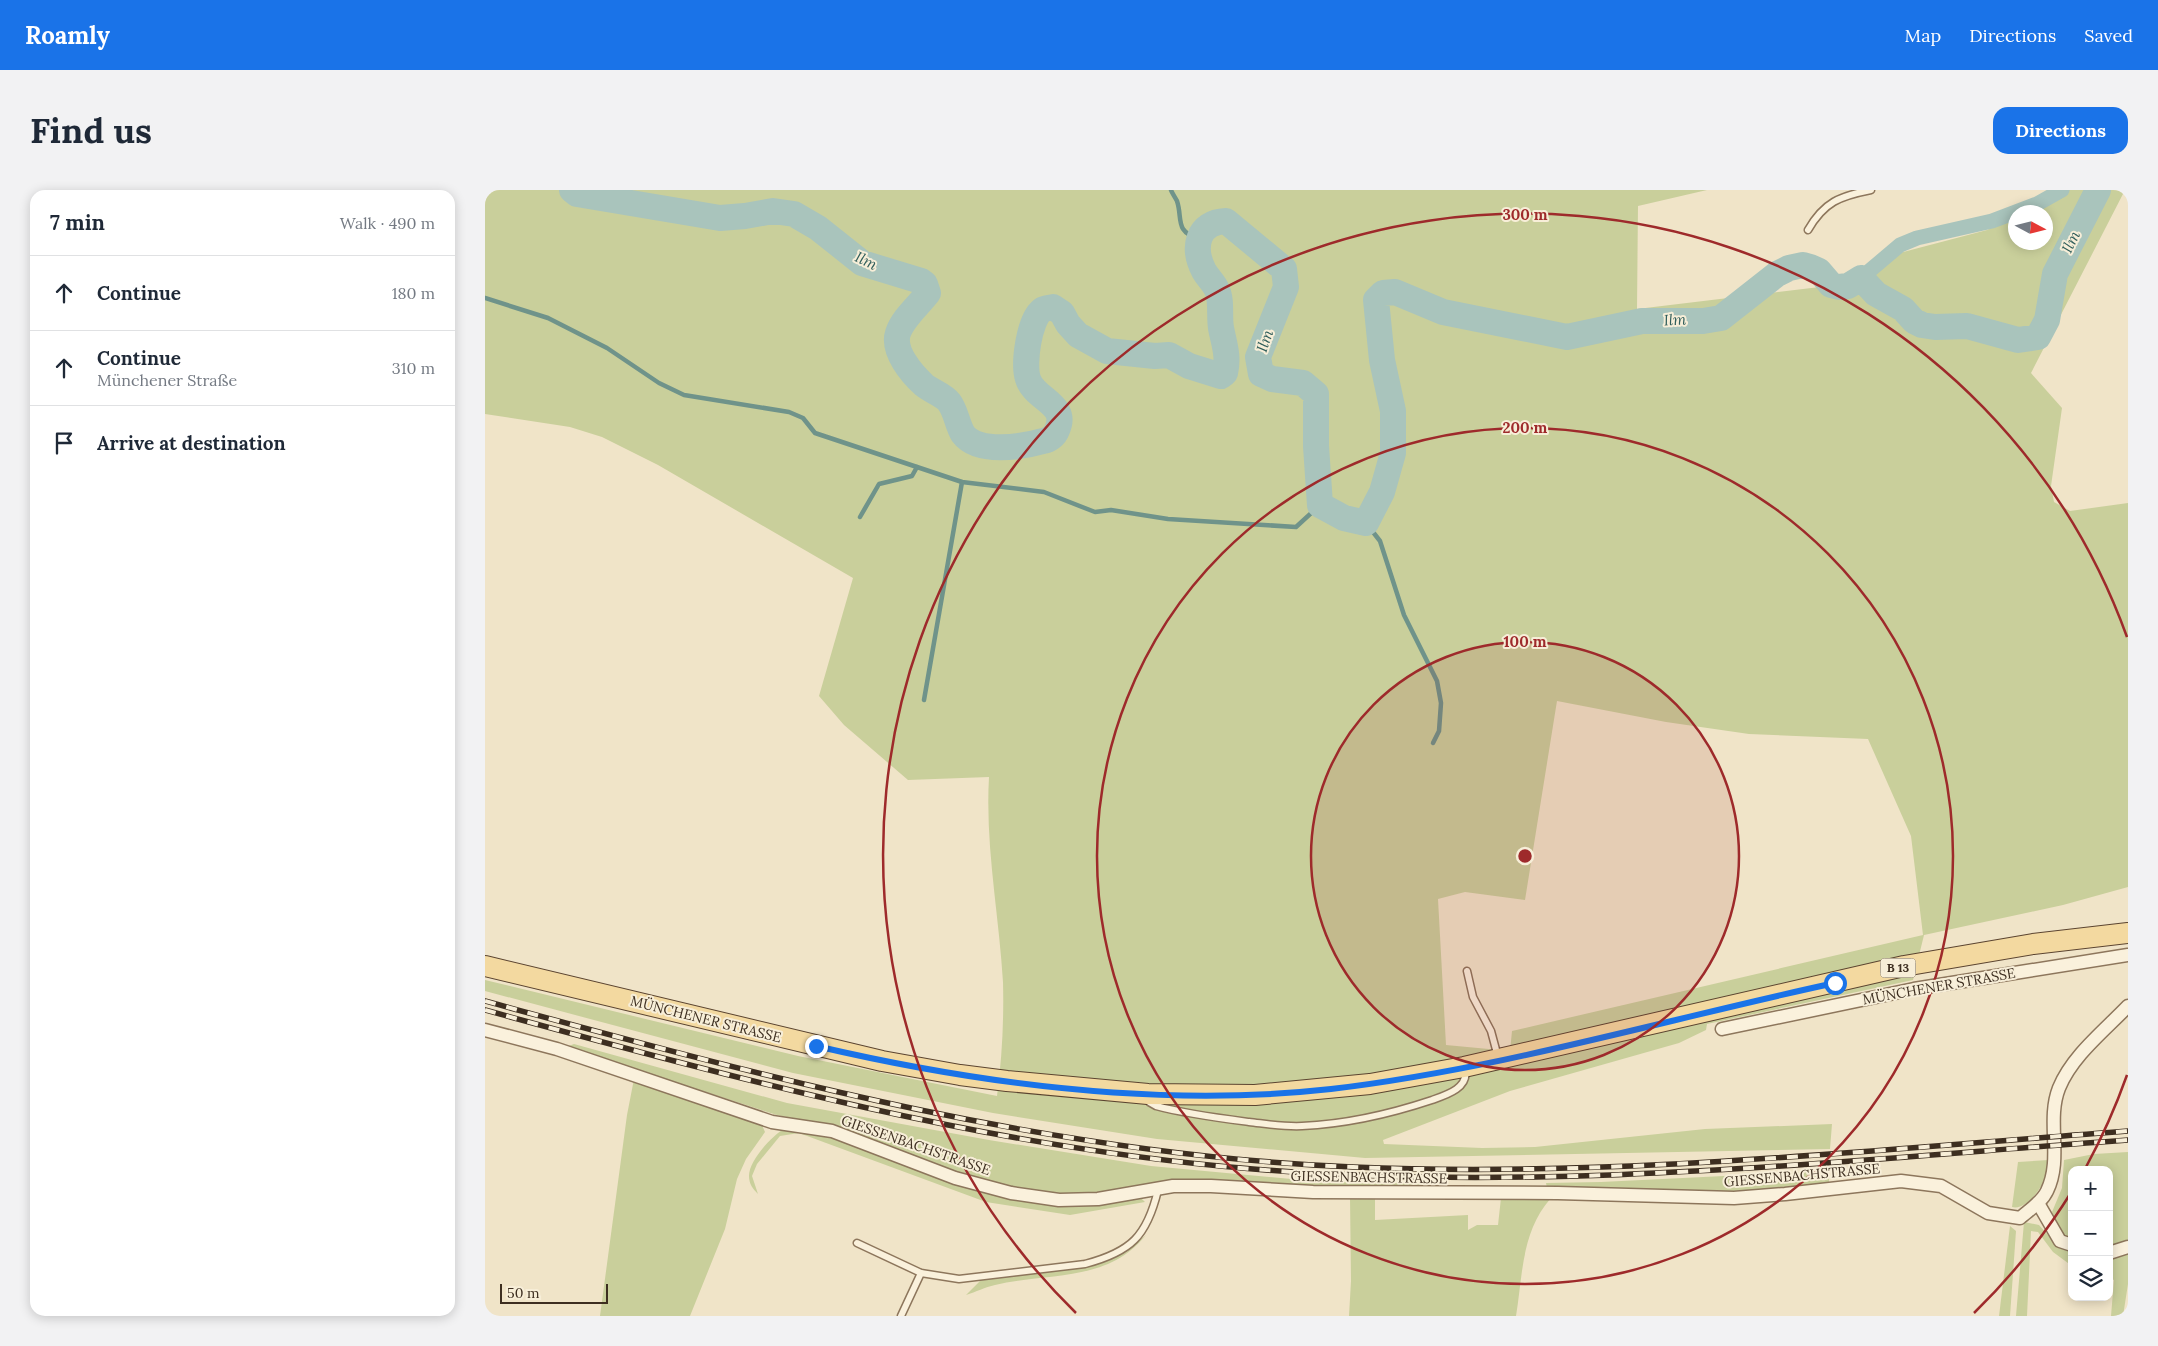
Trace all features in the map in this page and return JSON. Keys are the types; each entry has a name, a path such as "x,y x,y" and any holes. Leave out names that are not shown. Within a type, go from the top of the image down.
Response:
{"main road":[{"name":"B 13","path":"1464,1067 1903,966 2033,944 2128,932"},
{"name":"MÜNCHENER STRASSE","path":"485,966 882,1061 1007,1081 1149,1094 1255,1095 1370,1084 1464,1067"}],"street":[{"name":"MÜNCHENER STRASSE","path":"1722,1029 1914,989 2128,955"},
{"name":"GIESSENBACHSTRASSE","path":"485,1030 557,1049 772,1122 832,1131 955,1178 1011,1193 1059,1200 1098,1199 1173,1186 1211,1186 1313,1192 1558,1193 1735,1198 1901,1180 1941,1186 1987,1213 2020,1218 2038,1203 2047,1192 2055,1155 2054,1106 2058,1089 2066,1073 2128,1006"},
{"path":"2038,1203 2060,1241 2068,1244"},
{"path":"2113,1252 2128,1247"}],"lane":[{"path":"1808,230 1817,214 1845,195 1871,190"},
{"path":"1467,971 1473,997 1491,1031 1499,1060"},
{"path":"1149,1094 1149,1102 1156,1106 1200,1115 1300,1126 1331,1124 1386,1113 1441,1096 1463,1083 1466,1076 1464,1067"},
{"path":"857,1242 921,1273 959,1279 1085,1264 1104,1259 1125,1248 1142,1233 1153,1211 1157,1190"},
{"path":"901,1316 921,1273"}],"green space":[{"path":"485,190 1707,190 1638,206 1637,309 1853,283 1888,256 1987,230 2008,220 2008,250 2053,250 2053,205 2037,205 2069,190 2128,190 2128,193 2124,192 2031,373 2062,408 2051,486 2054,502 2070,511 2128,503 2128,887 2063,905 1924,935 1913,980 1707,1024 1706,1030 1679,1043 1510,1091 1383,1140 1384,1144 1482,1148 1535,1147 1705,1129 1832,1124 1830,1149 1365,1158 1157,1139 993,1113 793,1073 485,991 485,980 798,1056 997,1096 1002,1039 1003,982 989,829 989,777 908,780 844,725 819,696 853,578 658,465 602,437 570,427 485,414","holes":["1557,701 1666,722 1749,734 1868,739 1911,836 1923,935 1512,1031 1510,1051 1446,1045 1438,899 1465,892 1525,900"]},
{"path":"574,1044 787,1103 989,1140 1151,1166 1313,1181 1426,1183 1425,1188 1313,1187 1060,1194 1012,1187 956,1172 833,1126 777,1115 566,1047"},
{"path":"634,1079 761,1123 765,1132 746,1159 737,1179 725,1229 690,1316 600,1316 627,1115"},
{"path":"785,1128 830,1135 1010,1198 1140,1197 1145,1202 1070,1215 986,1202 799,1133 780,1136 757,1164 752,1176 758,1194 750,1181 750,1170 762,1149"},
{"path":"2128,1152 2128,1243 2113,1248 2113,1166 2068,1166 2068,1239 2063,1237 2052,1212 2062,1188 2064,1160 2094,1154"},
{"path":"2049,1160 2045,1178 2039,1190 2023,1205 2012,1207 2018,1162"},
{"path":"1829,1171 1829,1184 1727,1194 1547,1188 1546,1183 1601,1182"},
{"path":"1350,1197 1375,1197 1375,1220 1468,1215 1468,1230 1477,1225 1498,1225 1501,1198 1551,1198 1541,1211 1529,1239 1522,1269 1516,1316 1349,1316 1351,1281"},
{"path":"2024,1222 2039,1225 2057,1245 2068,1249 2068,1263 2053,1252 2038,1232 2031,1231 2027,1316 2016,1316"},
{"path":"2010,1226 2016,1231 2010,1316 1999,1316"},
{"path":"1146,1235 1131,1250 1114,1261 1096,1268 1077,1273 995,1285 966,1295 981,1280 1086,1267 1105,1262 1127,1252"},
{"path":"2128,1252 2128,1284 2123,1316 2111,1316 2114,1280 2113,1256"}],"waterway":[{"name":"Ilm","path":"572,190 577,194 720,218 773,211 794,214 818,228 862,263 921,281 925,284 928,293 900,327 897,340 900,354 919,380 949,402 963,434 970,440 989,447 1012,447 1050,439 1057,430 1059,414 1032,386 1028,379 1026,363 1028,343 1034,323 1037,315 1045,309 1053,307 1062,313 1068,324 1078,335 1107,351 1155,356 1169,355 1189,366 1221,376 1225,373 1226,356 1221,328 1219,294 1200,262 1198,245 1203,231 1216,222 1226,221 1284,269 1286,287 1258,357 1261,374 1272,379 1303,383 1316,394 1316,446 1320,505 1344,518 1366,523 1382,492 1393,453 1393,411 1382,360 1376,300 1383,293 1395,292 1443,312 1567,337 1642,321 1703,321 1721,318 1777,274 1789,268 1803,265 1819,271 1831,285 1839,287 1848,286 1861,278 1876,294 1903,309 1914,321 1922,325 1935,327 1967,326 2018,340 2038,337 2047,320 2055,274 2098,190"},
{"path":"1171,190 1179,207 1183,228 1191,236 1199,239"},
{"path":"1861,278 1900,245 1917,238 1992,221 2037,204 2062,190"},
{"path":"485,298 548,318 607,348 659,383 684,395 789,412 803,418 815,433 962,482 1044,492 1095,512 1111,510 1168,519 1296,527 1320,505"},
{"path":"860,517 879,484 912,476 917,467"},
{"path":"924,700 962,482"},
{"path":"1366,523 1380,541 1404,615 1437,681 1441,703 1439,731 1433,743"}],"railway":[{"path":"485,1001 699,1058 915,1109 1023,1130 1132,1147 1242,1160 1353,1167 1547,1169 1838,1154 2128,1131"},
{"path":"485,1010 770,1085 865,1108 961,1128 1155,1159 1253,1169 1362,1176 1472,1178 1581,1176 1800,1165 2128,1140"}],"route":[{"path":"816,1046 882,1061 959,1075 1101,1091 1220,1095 1291,1093 1370,1084 1499,1060 1835,983"}]}
